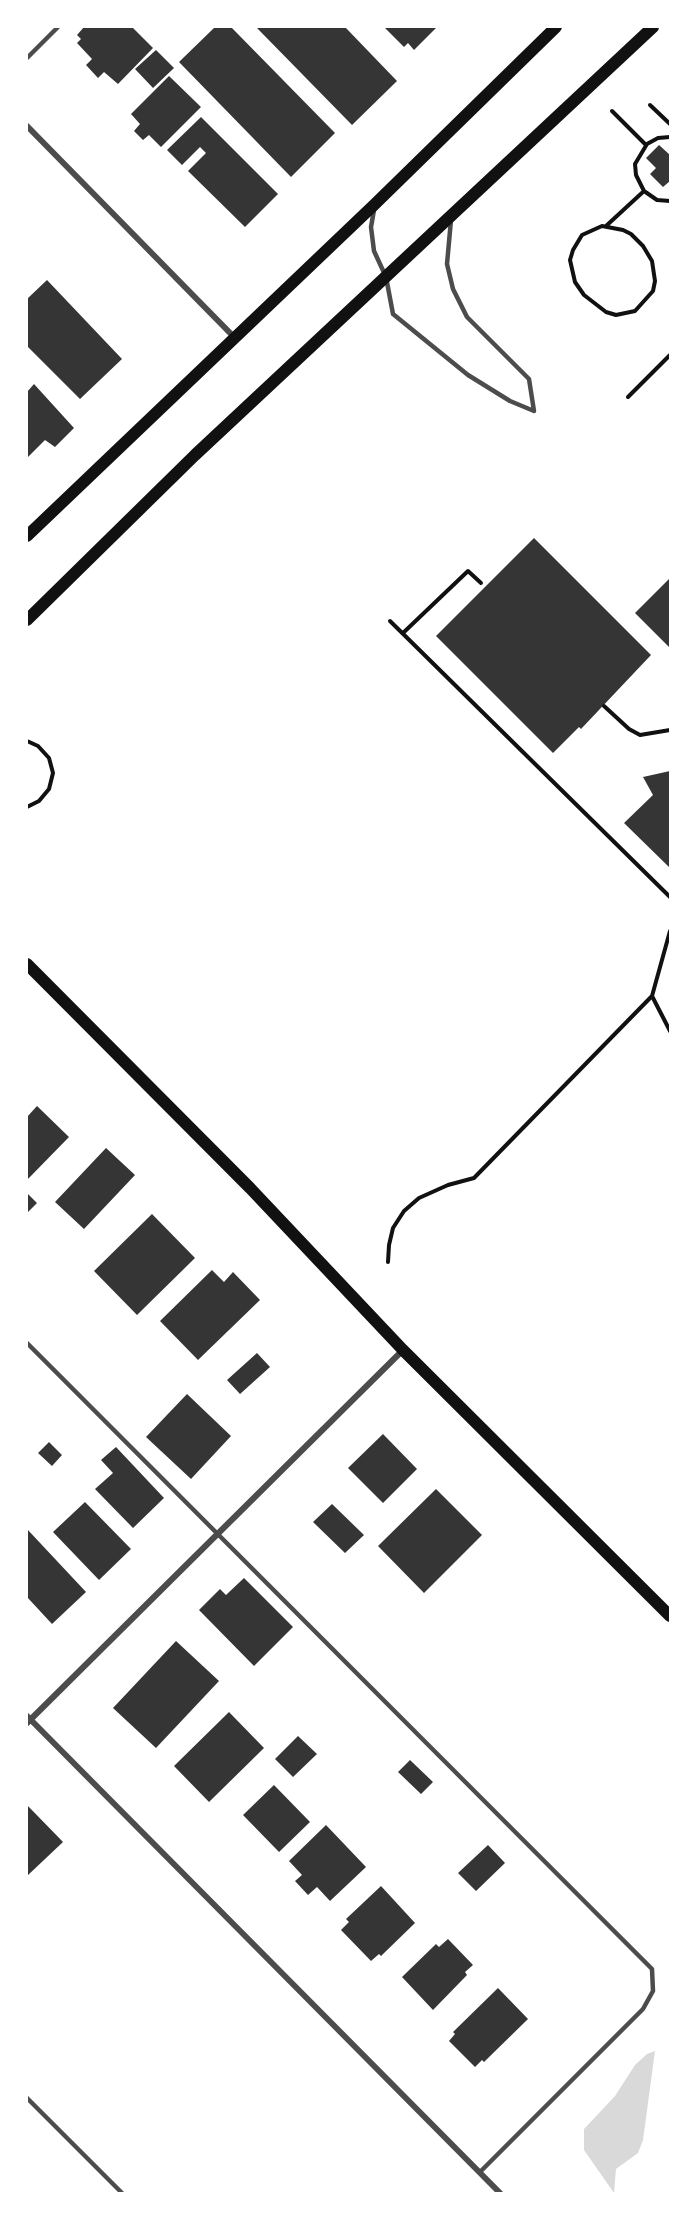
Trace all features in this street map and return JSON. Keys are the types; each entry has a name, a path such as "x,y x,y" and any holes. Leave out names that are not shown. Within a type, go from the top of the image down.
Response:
{"main road":[{"path":"27,536 375,204 556,27"},
{"path":"27,620 195,455 652,27"},
{"path":"27,964 250,1188 403,1350 670,1616"}],"street":[{"path":"27,126 234,337"},
{"path":"403,1350 28,1720 500,2193"}],"lane":[{"path":"27,58 58,27"},
{"path":"375,204 371,227 374,251 386,277 393,314 414,334 468,375 510,401 534,411 529,380 467,317 453,289 447,264 452,213"},
{"path":"27,1343 652,1969 653,1991 643,2009 480,2172"},
{"path":"27,2098 122,2193"}],"path":[{"path":"650,105 670,124"},
{"path":"612,111 646,145"},
{"path":"670,137 658,138 646,145 635,164 636,175 644,191 657,200 670,201"},
{"path":"606,226 631,234 643,246 652,261 656,281 653,291 635,311 616,315 595,306 584,295 571,272 570,260 577,241 588,231 606,226 644,191"},
{"path":"628,397 670,354"},
{"path":"403,633 468,571 481,583"},
{"path":"390,621 670,897"},
{"path":"604,706 629,729 640,735 670,730"},
{"path":"27,741 38,746 49,758 53,773 49,789 39,801 27,807"},
{"path":"388,1262 393,1228 404,1211 419,1198 448,1185 474,1178 652,996 670,932"},
{"path":"652,996 670,1031"}],"shaded area":[{"path":"655,2051 643,2140 638,2153 616,2169 614,2193 584,2150 584,2129 615,2096 635,2065 647,2054"}],"building":[{"path":"84,27 132,27 153,48 118,84 104,72 98,78 86,65 92,59 77,43 81,39 77,35"},
{"path":"215,27 231,27 335,133 291,177 179,62"},
{"path":"256,27 345,27 397,81 352,125"},
{"path":"384,27 437,27 414,50 408,43 404,47"},
{"path":"156,50 174,68 153,88 135,69"},
{"path":"169,76 201,107 161,147 149,135 143,140 134,131 140,124 131,114"},
{"path":"201,117 278,194 245,227 188,171 206,153 200,147 182,165 167,150"},
{"path":"659,145 670,155 670,181 663,187 650,174 656,168 646,158"},
{"path":"47,280 122,359 80,399 27,346 27,299"},
{"path":"34,384 74,428 55,447 45,440 28,457 27,392"},
{"path":"534,538 651,655 581,729 579,727 553,753 436,636"},
{"path":"670,578 670,648 635,613"},
{"path":"670,771 670,868 624,823 653,795 643,777"},
{"path":"37,1106 69,1137 27,1180 27,1117"},
{"path":"106,1148 135,1175 84,1229 55,1202"},
{"path":"27,1193 37,1203 27,1213"},
{"path":"152,1214 195,1258 137,1315 94,1271"},
{"path":"212,1270 224,1282 233,1272 260,1300 198,1360 160,1321"},
{"path":"257,1353 270,1367 240,1394 227,1380"},
{"path":"187,1394 231,1436 191,1479 146,1437"},
{"path":"383,1434 417,1469 383,1503 348,1468"},
{"path":"49,1442 62,1455 52,1466 38,1453"},
{"path":"116,1447 164,1498 133,1528 95,1489 113,1473 101,1460"},
{"path":"436,1489 482,1535 424,1593 378,1546"},
{"path":"85,1502 131,1549 99,1580 53,1532"},
{"path":"332,1504 364,1535 345,1553 313,1522"},
{"path":"27,1529 86,1592 52,1624 27,1597"},
{"path":"244,1578 293,1627 254,1666 199,1610 220,1589 226,1595"},
{"path":"176,1641 219,1681 156,1748 113,1708"},
{"path":"229,1712 264,1748 209,1802 174,1766"},
{"path":"298,1736 317,1754 293,1777 275,1759"},
{"path":"410,1760 433,1782 421,1794 398,1772"},
{"path":"274,1785 310,1822 279,1852 243,1815"},
{"path":"27,1805 63,1842 27,1876"},
{"path":"326,1825 366,1867 330,1901 317,1887 308,1895 295,1881 302,1875 289,1861"},
{"path":"488,1845 505,1863 476,1891 458,1873"},
{"path":"381,1886 415,1923 381,1956 379,1954 371,1961 341,1930 349,1922 346,1919"},
{"path":"448,1939 473,1965 465,1972 467,1975 433,2010 402,1977 436,1944 439,1947"},
{"path":"498,1988 528,2019 484,2062 482,2060 475,2067 449,2041 455,2034 453,2032"}]}
